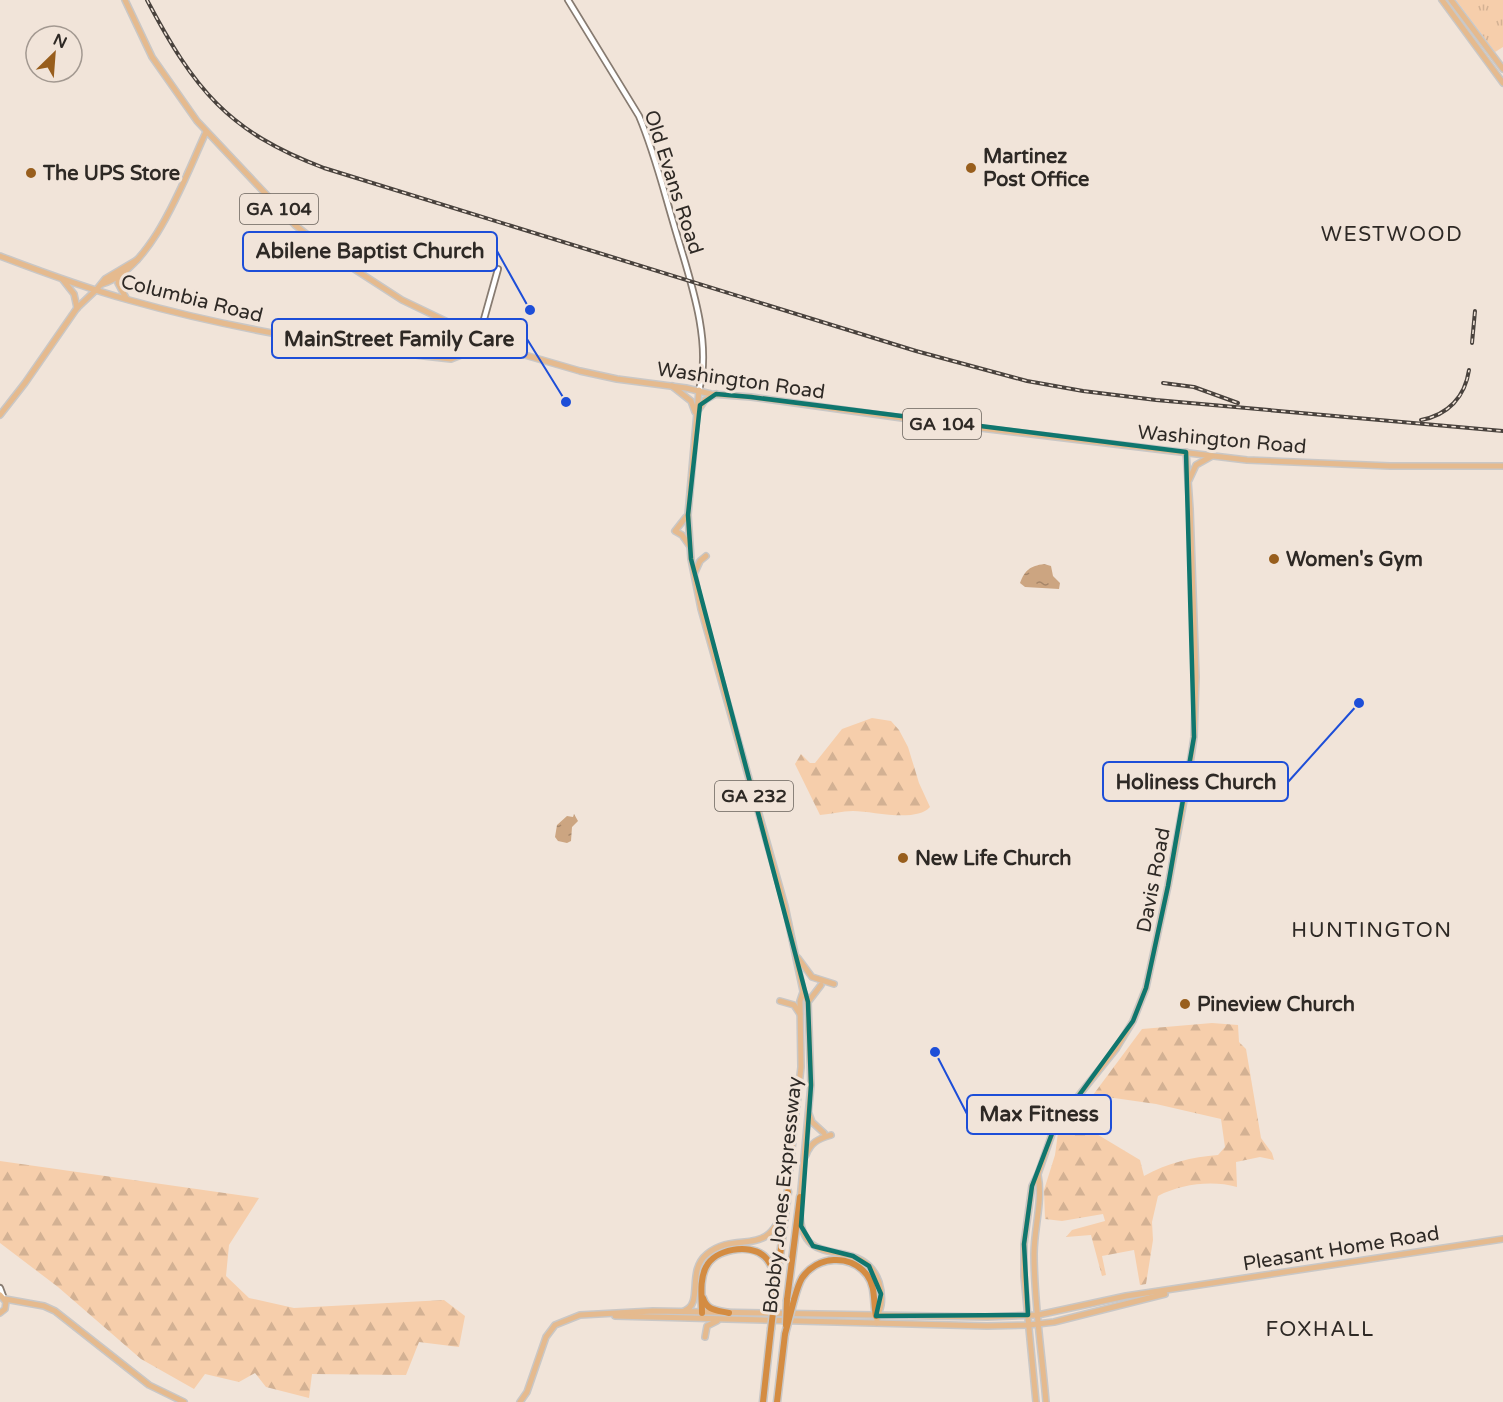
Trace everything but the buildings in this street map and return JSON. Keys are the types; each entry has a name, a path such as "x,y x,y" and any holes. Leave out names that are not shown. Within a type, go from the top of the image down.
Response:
{"highway":[{"name":"Bobby Jones Expressway","path":"763,1402 788,1192"},
{"name":"Bobby Jones Expressway","path":"777,1402 791,1300 800,1197"},
{"path":"699,1316 703,1275 706,1266 717,1255 748,1249 760,1253 770,1263 777,1280"},
{"path":"791,1300 801,1279 810,1269 830,1260 845,1261 862,1269 870,1281 877,1319"},
{"path":"702,1295 709,1308 730,1317"}],"main road":[{"name":"Washington Road","path":"125,0 152,57 206,132 295,225 334,256 402,300 478,337 518,353 625,380 716,394 1247,460 1390,466 1503,466"},
{"path":"1442,0 1503,82"},
{"path":"1451,0 1503,69"},
{"path":"102,284 133,267 153,240 206,132"},
{"name":"Columbia Road","path":"0,256 127,300 245,328 318,342 451,359 460,357 474,348 478,337"},
{"path":"0,415 26,383 77,308 105,279 137,260"},
{"path":"119,275 118,283 127,300"},
{"path":"62,279 74,294 77,308"},
{"path":"671,386 691,400 697,416"},
{"name":"Bobby Jones Expressway","path":"699,390 687,515 694,574 701,609 785,906 803,991 808,1002 811,1047 808,1113 800,1197"},
{"path":"697,416 700,405 716,394"},
{"name":"Davis Road","path":"1036,1402 1024,1244 1032,1186 1053,1131 1116,1049 1133,1021 1146,988 1180,821 1194,737 1196,677 1186,452"},
{"path":"1188,482 1196,465 1213,456"},
{"path":"687,515 675,531 682,535 690,547"},
{"path":"694,574 700,561 706,556"},
{"path":"797,955 812,977 834,984"},
{"path":"808,1002 821,985"},
{"name":"Bobby Jones Expressway","path":"788,1192 801,1067 800,1001 803,991"},
{"path":"780,1001 794,1005 801,1016"},
{"path":"808,1113 812,1122 824,1133"},
{"path":"803,1162 812,1143 831,1135"},
{"name":"Davis Road","path":"1038,1174 1040,1185 1034,1244 1038,1324 1046,1402"},
{"path":"679,1312 689,1309 693,1303 697,1266 704,1256 722,1247 757,1240 774,1230 780,1222 788,1192"},
{"path":"604,1314 877,1319 881,1306 881,1294 875,1275 858,1258 821,1250 808,1242 801,1226 800,1197"},
{"name":"Pleasant Home Road","path":"877,1319 1038,1315 1126,1296 1503,1239"},
{"path":"699,1316 697,1276 704,1256"},
{"name":"Pleasant Home Road","path":"877,1319 987,1326 1029,1325 1115,1308 1184,1289"},
{"path":"20,1303 2,1311 3,1297 20,1303 44,1306 55,1311 149,1385 184,1402"},
{"path":"520,1402 527,1392 546,1337 555,1325 580,1315 679,1312 699,1316"},
{"path":"705,1337 705,1330 710,1324 730,1317"}],"street":[{"name":"Old Evans Road","path":"568,0 639,116 647,136 698,313 703,349 702,380 699,390"},
{"path":"478,337 498,269"},
{"path":"0,1288 3,1297"}],"highlighted area":[{"path":"716,394 751,397 1186,452 1194,737 1168,886 1146,988 1133,1021 1053,1131 1032,1186 1024,1244 1028,1315 876,1316 881,1294 869,1266 853,1256 813,1246 801,1226 811,1085 808,1002 691,559 688,515 700,405"}],"green space":[{"path":"1456,0 1503,0 1503,47 1495,52"},
{"path":"872,718 891,721 899,730 908,747 919,783 930,807 923,812 904,815 845,811 820,815 795,764 801,754 810,763 815,763 842,729"},
{"path":"1212,1023 1238,1025 1239,1042 1246,1049 1261,1138 1272,1153 1274,1160 1260,1157 1236,1162 1237,1187 1197,1184 1158,1196 1152,1222 1153,1240 1146,1284 1140,1285 1134,1250 1102,1256 1106,1275 1102,1276 1091,1235 1066,1237 1072,1230 1105,1221 1103,1214 1062,1221 1045,1219 1044,1190 1055,1155 1058,1133 1069,1125 1076,1106 1090,1111 1085,1127 1140,1160 1144,1176 1180,1161 1218,1155 1225,1147 1221,1119 1156,1104 1093,1095 1142,1029"},
{"path":"0,1161 259,1198 229,1245 226,1276 249,1298 294,1308 444,1300 465,1316 459,1347 419,1342 406,1375 312,1374 309,1398 266,1387 255,1373 239,1382 205,1374 194,1389 141,1359 58,1287 0,1243"}],"water":[{"path":"1044,564 1051,566 1053,576 1060,583 1059,589 1025,587 1020,583 1029,569"},
{"path":"574,814 578,821 572,827 571,841 567,843 558,841 555,837 557,825 567,816 573,817"}],"railway":[{"path":"147,0 181,59 217,104 262,139 324,168 916,351 1027,381 1156,400 1503,431"},
{"path":"1472,343 1475,311"},
{"path":"1421,420 1439,414 1454,403 1464,388 1469,370"},
{"path":"1163,383 1194,387 1238,403"}],"place":[{"name":"Martinez Post Office","path":"971,168"},
{"name":"The UPS Store","path":"31,173"},
{"name":"Abilene Baptist Church","path":"530,310"},
{"name":"MainStreet Family Care","path":"566,402"},
{"name":"Women's Gym","path":"1274,559"},
{"name":"Holiness Church","path":"1359,703"},
{"name":"New Life Church","path":"903,858"},
{"name":"Pineview Church","path":"1185,1004"},
{"name":"Max Fitness","path":"935,1052"}],"district":[{"name":"WESTWOOD","path":"1392,234"},
{"name":"HUNTINGTON","path":"1372,930"},
{"name":"FOXHALL","path":"1320,1329"}]}
